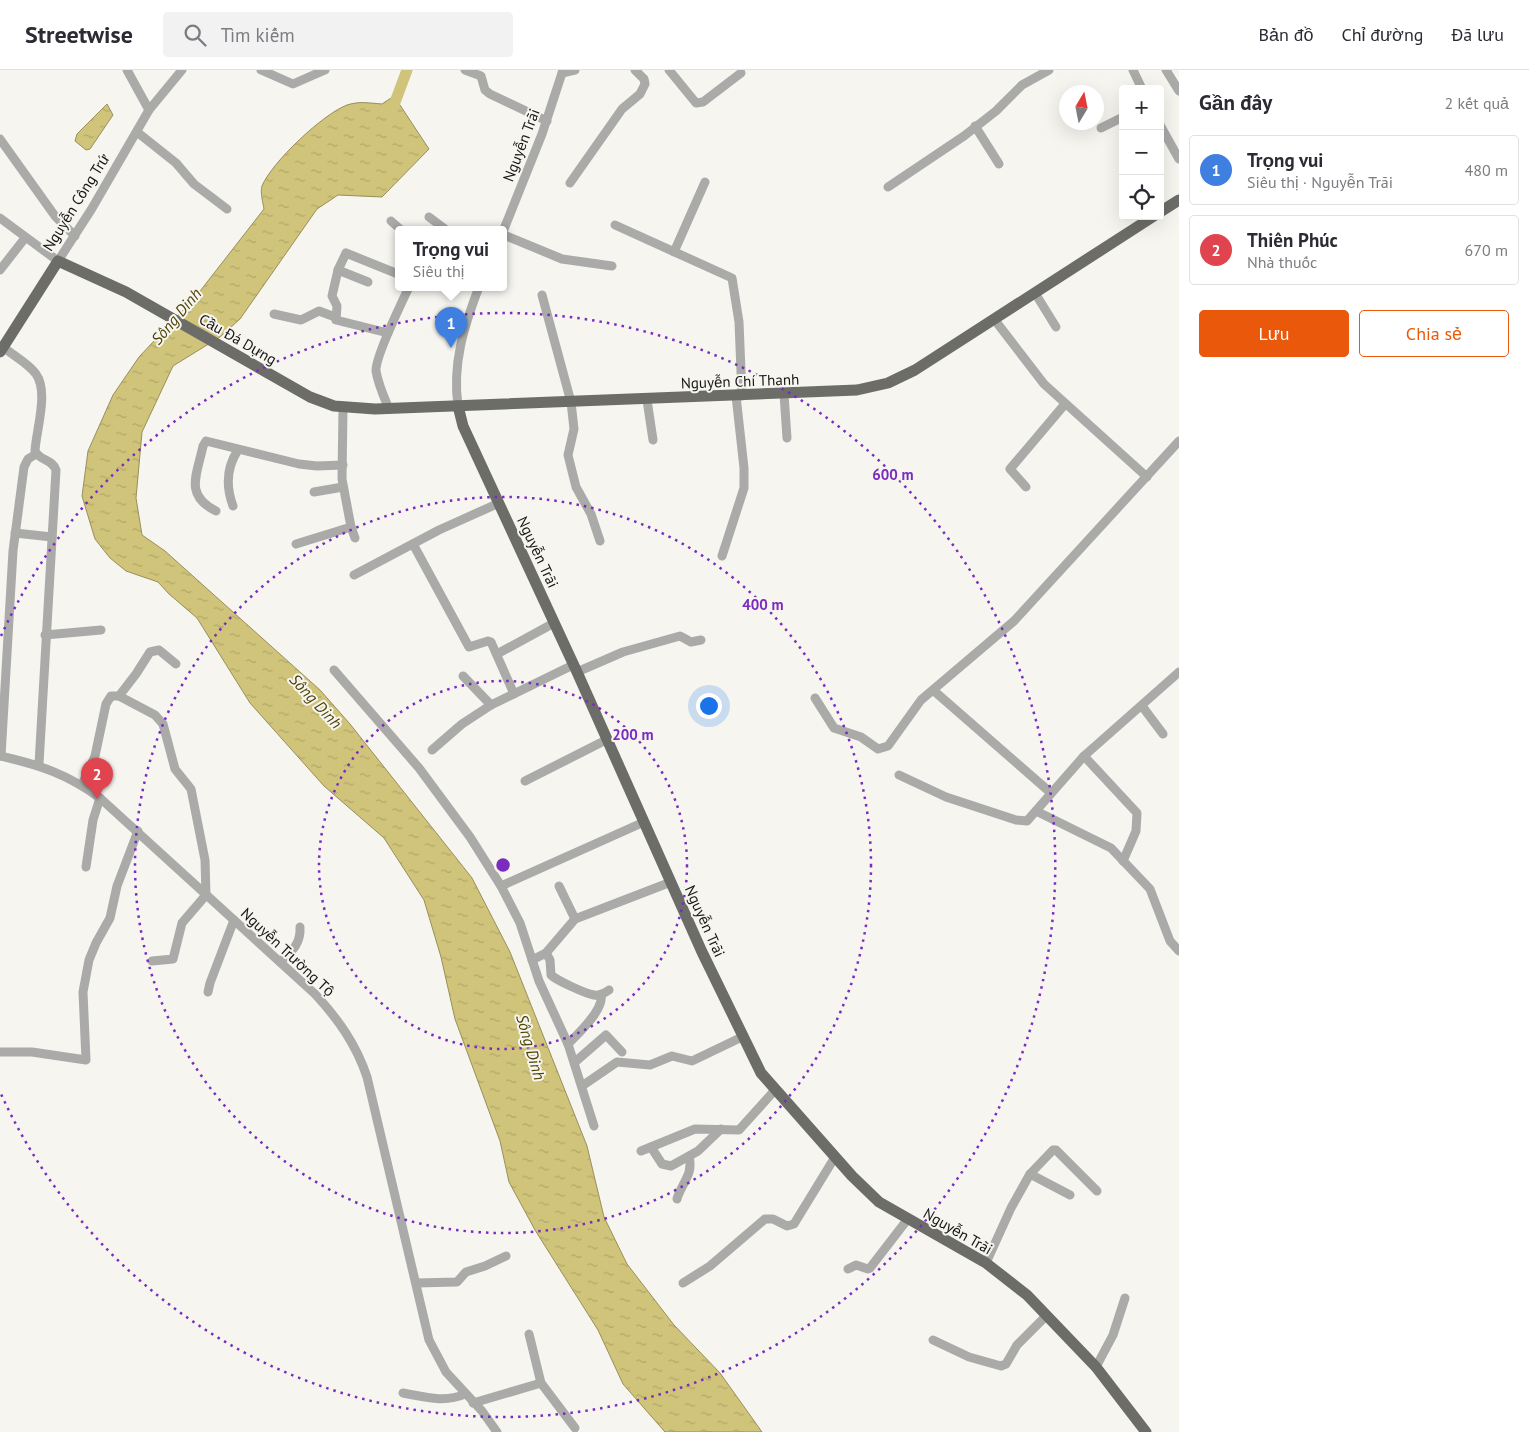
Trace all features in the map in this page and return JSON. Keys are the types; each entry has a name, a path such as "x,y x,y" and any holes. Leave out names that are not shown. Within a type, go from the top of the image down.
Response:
{"main road":[{"path":"1164,209 1179,200"},
{"name":"Nguyễn Chí Thanh","path":"284,382 320,402 343,408 388,409 648,400 857,390 894,381 926,364 1148,220"},
{"name":"Cầu Đá Dựng","path":"58,261 91,272 284,382"},
{"name":"Nguyễn Công Trứ","path":"2,350 58,261"},
{"name":"Nguyễn Trãi","path":"458,406 463,426 757,1067 873,1198 907,1220 986,1263 1015,1284 1096,1367 1146,1432"}],"street":[{"path":"127,70 149,110"},
{"name":"Nguyễn Công Trứ","path":"58,261 75,236 149,110 182,70"},
{"path":"261,70 290,84 325,70"},
{"path":"465,70 481,76 485,90 490,94 547,121"},
{"path":"563,71 575,70"},
{"path":"570,183 622,109 640,94 645,84 644,79 635,70"},
{"path":"669,70 696,103 703,102 741,73"},
{"path":"888,187 940,153 996,111 1022,85 1049,70"},
{"path":"1133,70 1140,85"},
{"path":"1166,70 1179,91"},
{"name":"Nguyễn Trãi","path":"506,226 547,121 563,71"},
{"path":"1104,126 1119,119"},
{"path":"975,126 999,164"},
{"path":"1163,130 1179,159"},
{"path":"137,132 176,163 194,184 227,209"},
{"path":"0,139 55,216 75,236"},
{"path":"674,252 705,182"},
{"path":"429,216 441,226"},
{"path":"0,218 58,261"},
{"path":"391,221 397,226"},
{"path":"615,225 728,274 734,281 739,322 739,396 744,488 722,556"},
{"path":"507,236 562,259 612,266"},
{"path":"2,264 25,238"},
{"path":"335,317 337,306 332,296 338,270 345,254 348,252 395,273"},
{"path":"338,270 368,282"},
{"path":"388,409 376,370 388,333 407,291"},
{"name":"Nguyễn Trãi","path":"458,406 455,379 458,355 478,291"},
{"path":"1035,293 1056,327"},
{"path":"542,295 571,402 574,429 568,455 576,487 591,514 600,541"},
{"path":"274,314 301,320 319,311 335,317 338,321 388,333"},
{"path":"994,319 1034,372 1066,404 1147,477"},
{"path":"2,350 31,369 40,381 40,417 36,454"},
{"path":"784,394 787,438"},
{"path":"648,400 653,440"},
{"path":"1026,487 1010,469 1066,404"},
{"path":"343,408 343,487 355,538"},
{"path":"216,511 202,503 195,492 203,443 210,440 238,450 299,464 317,466 343,465"},
{"path":"815,698 834,728 861,737 875,748 882,749 892,742 912,710 1014,620 1179,441"},
{"path":"233,506 228,493 229,470 238,450"},
{"path":"1,756 15,533 24,467 28,459 36,454"},
{"path":"36,454 52,463 56,470 39,764"},
{"path":"314,492 343,487"},
{"path":"354,575 413,544 499,503"},
{"path":"296,544 351,527"},
{"path":"15,533 52,537"},
{"path":"413,544 469,648 488,641 491,642 514,694"},
{"path":"496,654 554,623"},
{"path":"46,635 101,630"},
{"path":"432,750 462,724 491,705 575,668 680,636 691,642 701,640"},
{"path":"119,696 150,652 159,650 176,664"},
{"path":"334,670 419,768 465,830 501,886 520,923 539,981 575,1062 594,1126"},
{"path":"899,774 946,797 1016,820 1027,821 1084,756 1179,672"},
{"path":"463,676 491,705"},
{"path":"933,690 1051,792"},
{"path":"82,785 95,756 106,704 111,696 119,696 158,717 165,728 175,769 191,788 205,860 206,894 182,923 173,959 152,962"},
{"path":"1142,706 1163,734"},
{"path":"525,781 606,740"},
{"name":"Nguyễn Trường Tộ","path":"1,756 39,764 82,785 100,798 327,1007 358,1052 367,1077 433,1348 442,1367 485,1415 497,1432"},
{"path":"1084,756 1137,813 1136,831 1123,861"},
{"path":"86,867 93,820 100,798"},
{"path":"1036,811 1062,825 1104,843 1123,861 1150,889 1167,934 1179,951"},
{"path":"501,886 644,822"},
{"path":"0,1052 32,1052 86,1060 83,992 89,960 110,918 116,886 138,831"},
{"path":"532,960 546,953 575,919 671,882"},
{"path":"559,886 575,919"},
{"path":"208,992 234,920"},
{"path":"280,962 299,942 300,927"},
{"path":"546,953 550,960 550,973 554,978 588,994 605,992 602,1002 591,1019 568,1044"},
{"path":"575,1062 606,1035 622,1052"},
{"path":"582,1086 617,1062 650,1066 672,1056 692,1062 742,1037"},
{"path":"641,1151 696,1129 740,1130 776,1090"},
{"path":"651,1147 662,1164 667,1167 698,1151 720,1129"},
{"path":"986,1263 1011,1208 1030,1174 1053,1150 1056,1150 1097,1191"},
{"path":"677,1198 681,1185 688,1177 689,1157"},
{"path":"683,1283 710,1266 765,1219 773,1219 787,1226 794,1224 835,1157"},
{"path":"1030,1174 1070,1195"},
{"path":"848,1269 856,1265 870,1268 907,1220"},
{"path":"416,1282 456,1282 466,1272 493,1263 506,1256"},
{"path":"1096,1367 1113,1336 1125,1298"},
{"path":"933,1340 969,1357 1002,1366 1017,1345 1047,1315"},
{"path":"529,1334 541,1383 575,1428"},
{"path":"473,1403 541,1383"},
{"path":"403,1393 440,1399 455,1398 465,1394"}],"water":[{"path":"394,96 429,149 382,197 338,195 317,209 240,319 220,337 173,366 142,432 136,498 142,535 165,551 320,690 350,724 472,878 510,952 587,1146 604,1217 627,1264 674,1325 720,1373 762,1432 665,1432 623,1384 598,1330 535,1230 509,1182 500,1141 455,1019 441,957 424,900 384,838 324,786 250,703 197,618 158,582 126,571 110,558 95,539 82,496 88,451 113,395 139,357 197,295 264,209 261,188 276,164 312,128 337,110 356,103 382,104"},
{"path":"107,104 113,115 90,149 86,150 75,141 77,134"}],"waterway":[{"name":"Sông Dinh","path":"391,113 407,70"}],"place":[{"name":"Trọng vui","path":"451,348"},
{"name":"Thiên Phúc","path":"97,799"}]}
